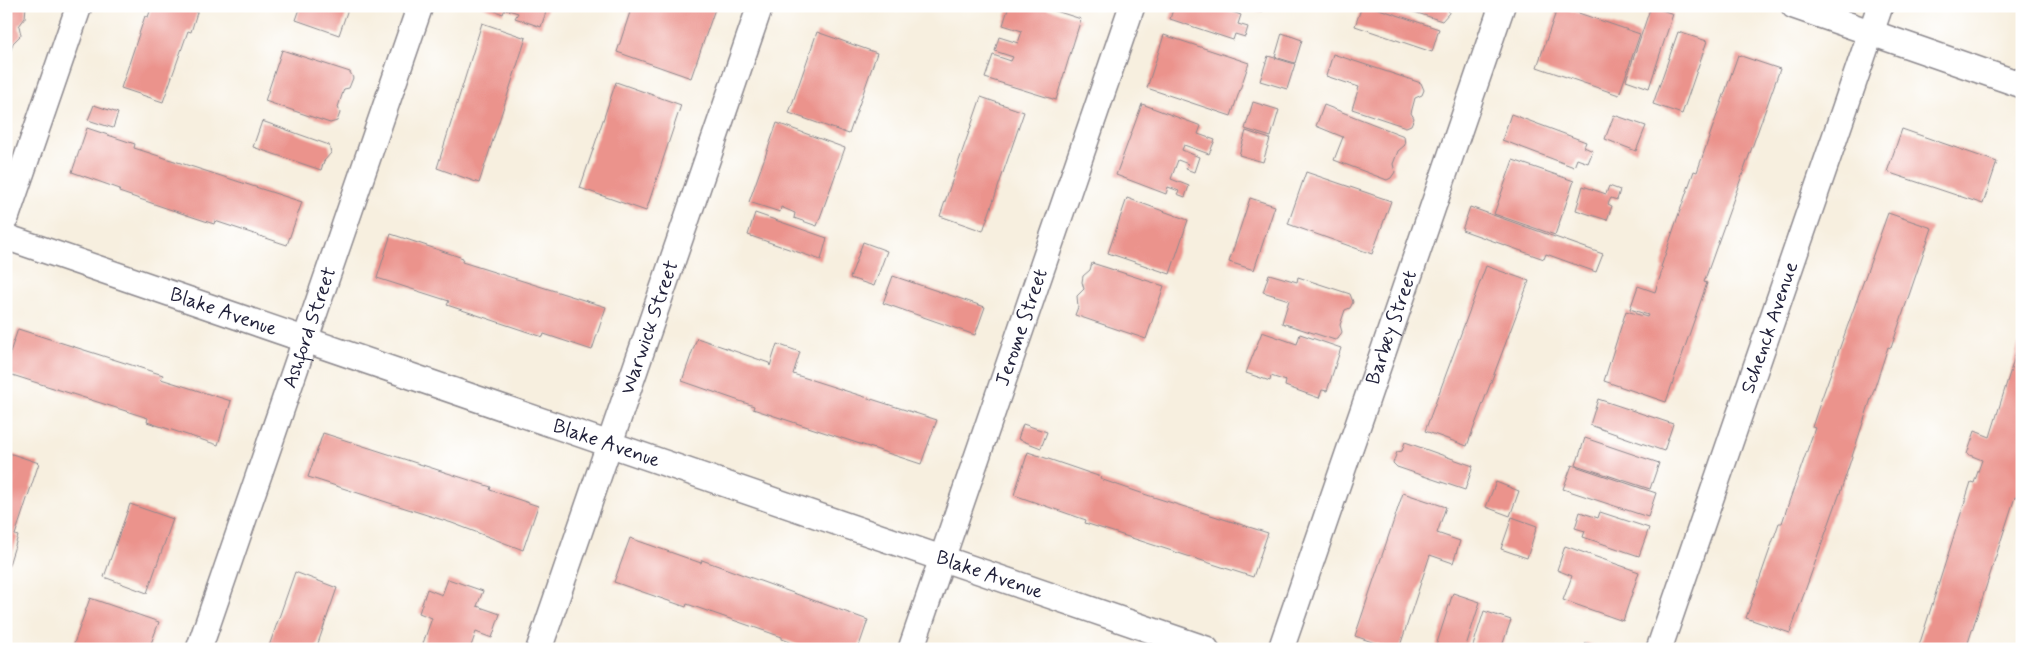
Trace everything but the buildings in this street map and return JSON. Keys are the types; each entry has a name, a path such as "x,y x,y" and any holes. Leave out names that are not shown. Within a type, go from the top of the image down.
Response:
{"street":[{"path":"6,218 79,6"},
{"name":"Ashford Street","path":"199,649 420,6"},
{"name":"Warwick Street","path":"539,649 760,6"},
{"name":"Jerome Street","path":"911,649 1132,6"},
{"name":"Barbey Street","path":"1281,649 1502,6"},
{"path":"1794,6 2022,85"},
{"name":"Schenck Avenue","path":"1659,649 1880,6"},
{"name":"Blake Avenue","path":"6,237 1206,649"}]}
